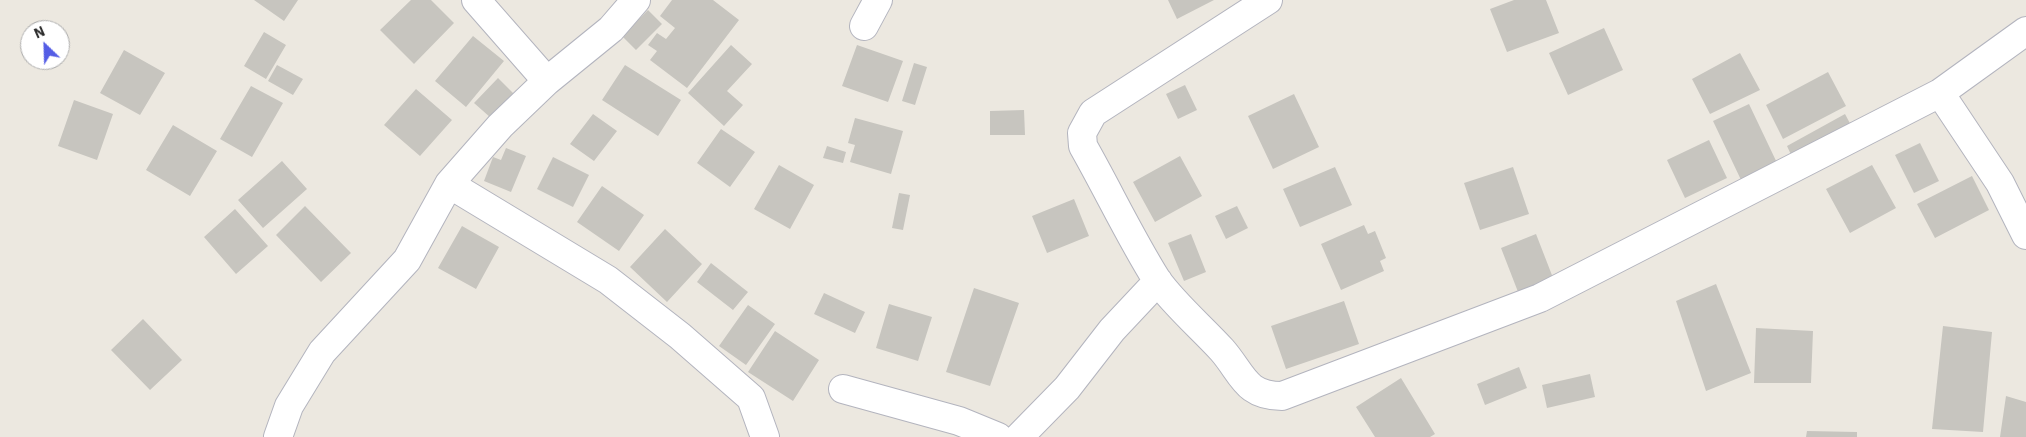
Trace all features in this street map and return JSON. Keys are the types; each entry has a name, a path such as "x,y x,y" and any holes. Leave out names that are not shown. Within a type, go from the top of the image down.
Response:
{"street":[{"path":"476,0 546,81"},
{"path":"278,437 289,406 322,352 408,260 449,184 500,126 546,81 611,28 636,0"},
{"path":"864,26 878,0"},
{"path":"1268,0 1094,113 1082,133 1083,146 1158,281 1254,389 1264,396 1282,396 1540,298 1940,93 2026,31"},
{"path":"1940,93 2000,183 2026,235"},
{"path":"449,184 608,280 680,336 751,398 765,437"},
{"path":"1020,437 1067,388 1112,330 1158,281"},
{"path":"843,389 959,421 998,437"}],"building":[{"path":"254,0 298,0 284,21"},
{"path":"411,0 431,0 454,23 414,64 380,30"},
{"path":"672,0 713,0 739,20 687,88 650,60 657,51 648,45 657,33 666,39 675,28 660,16"},
{"path":"1168,0 1214,0 1177,19"},
{"path":"1514,0 1546,0 1559,33 1507,52 1490,9"},
{"path":"648,10 662,24 636,50 622,36"},
{"path":"1604,28 1623,70 1568,95 1549,53"},
{"path":"264,32 286,45 266,79 244,66"},
{"path":"473,36 504,61 466,107 435,81"},
{"path":"731,45 752,64 727,91 743,105 724,126 688,93"},
{"path":"857,45 903,61 888,102 842,86"},
{"path":"124,50 165,73 140,115 100,93"},
{"path":"1740,53 1760,90 1710,114 1692,79"},
{"path":"914,63 927,67 915,105 902,101"},
{"path":"277,65 303,79 293,95 268,81"},
{"path":"625,65 681,100 658,136 602,100"},
{"path":"1828,72 1846,106 1783,139 1766,105"},
{"path":"498,78 514,94 491,118 474,103"},
{"path":"1185,85 1197,110 1178,119 1166,94"},
{"path":"251,86 283,103 252,157 220,139"},
{"path":"416,89 452,120 420,156 384,125"},
{"path":"1294,94 1319,147 1273,169 1248,116"},
{"path":"74,100 113,114 97,160 58,146"},
{"path":"1749,104 1778,165 1742,182 1713,121"},
{"path":"1024,110 1025,135 990,135 990,111"},
{"path":"593,114 617,131 594,161 570,144"},
{"path":"1845,114 1853,129 1794,161 1787,146"},
{"path":"855,118 903,131 891,174 850,162 855,145 848,143"},
{"path":"173,125 217,151 190,196 146,170"},
{"path":"721,129 755,152 730,187 697,163"},
{"path":"1709,140 1727,178 1685,198 1667,160"},
{"path":"1920,143 1939,181 1914,193 1895,155"},
{"path":"827,146 846,152 843,163 823,158"},
{"path":"506,148 526,156 511,192 484,181 493,157 501,160"},
{"path":"1180,156 1202,196 1155,222 1133,182"},
{"path":"553,157 589,175 573,207 537,189"},
{"path":"282,161 307,189 263,228 238,200"},
{"path":"779,165 814,185 790,229 754,209"},
{"path":"1872,165 1896,208 1850,233 1826,189"},
{"path":"1335,167 1352,205 1300,227 1283,189"},
{"path":"1513,167 1529,214 1480,230 1464,183"},
{"path":"1972,176 1989,210 1935,238 1917,204"},
{"path":"602,186 644,215 619,251 577,222"},
{"path":"899,193 910,195 903,230 892,228"},
{"path":"1074,199 1089,236 1047,253 1032,216"},
{"path":"305,206 351,253 321,282 276,235"},
{"path":"1237,206 1248,228 1226,239 1215,216"},
{"path":"235,209 268,246 236,274 204,237"},
{"path":"1364,225 1368,234 1375,231 1386,258 1380,261 1384,271 1341,290 1321,244"},
{"path":"462,226 499,247 476,289 438,268"},
{"path":"665,229 702,264 667,302 630,267"},
{"path":"1191,234 1206,272 1184,281 1168,243"},
{"path":"1536,234 1555,283 1520,297 1501,248"},
{"path":"711,263 748,292 733,310 697,282"},
{"path":"1716,284 1751,373 1706,391 1676,301"},
{"path":"974,288 1019,303 990,386 946,372"},
{"path":"824,293 865,312 855,333 814,314"},
{"path":"1344,301 1359,344 1286,369 1271,326"},
{"path":"889,304 932,317 918,361 876,348"},
{"path":"748,305 775,324 746,365 719,346"},
{"path":"143,319 182,360 150,390 111,350"},
{"path":"1943,326 1992,332 1983,432 1932,429"},
{"path":"1756,328 1813,331 1811,383 1754,383"},
{"path":"775,331 819,360 793,401 748,372"},
{"path":"1519,367 1527,388 1485,405 1477,384"},
{"path":"1590,374 1595,397 1547,408 1542,385"},
{"path":"1401,378 1435,434 1430,437 1375,437 1356,407"},
{"path":"2006,396 2026,402 2026,437 2000,437"},
{"path":"1807,431 1857,432 1857,437 1806,437"}]}
